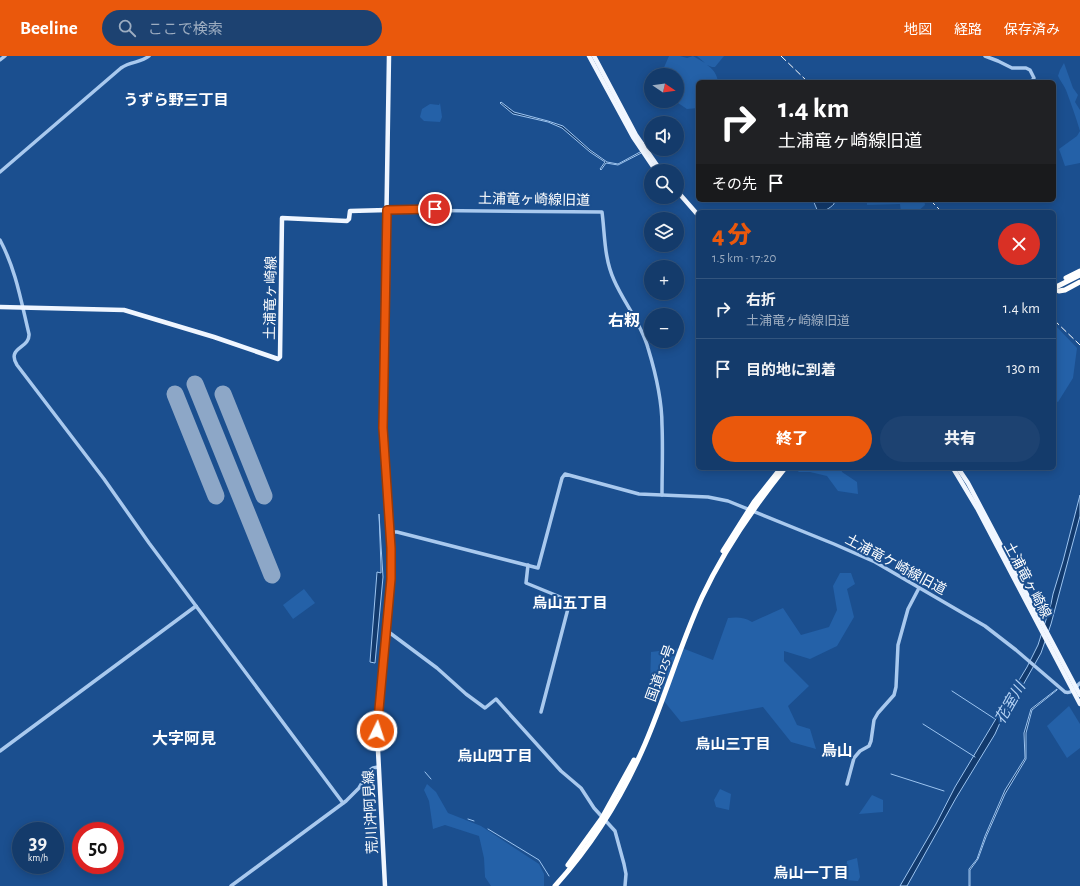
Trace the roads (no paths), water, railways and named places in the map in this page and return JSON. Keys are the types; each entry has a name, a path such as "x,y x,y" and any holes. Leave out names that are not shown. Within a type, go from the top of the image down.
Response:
{"highway":[{"path":"1066,278 1080,271"},
{"path":"1056,290 1080,275"},
{"path":"1056,290 1080,278"},
{"path":"1056,290 1064,290 1080,282"},
{"name":"国道125号","path":"555,886 576,861 624,787 645,744 687,633 704,593 750,510 765,487 779,470"},
{"name":"国道125号","path":"750,510 783,470"},
{"name":"国道125号","path":"551,886 603,819"}],"main road":[{"path":"387,210 389,56"},
{"path":"589,56 633,137 651,164"},
{"path":"594,56 636,135 656,164"},
{"path":"684,199 696,213"},
{"path":"684,203 696,216"},
{"name":"土浦竜ヶ崎線","path":"0,307 124,310 214,337 278,359 280,357 282,218 347,221 352,210 387,210"},
{"name":"荒川沖阿見線","path":"385,886 377,725 391,579 390,532 383,428 387,210"},
{"name":"土浦竜ヶ崎線","path":"954,470 977,508 1080,695"},
{"name":"土浦竜ヶ崎線","path":"959,470 968,483 1040,624"},
{"name":"土浦竜ヶ崎線","path":"1076,687 1080,704"}],"street":[{"path":"0,60 5,56"},
{"path":"0,172 121,68 128,63 143,61 149,56"},
{"path":"985,56 1012,68 1026,68 1030,70 1034,78 1032,80"},
{"name":"土浦竜ヶ崎線旧道","path":"387,210 602,212 608,264 616,284 636,319 646,341 656,383 662,425 662,495"},
{"path":"0,240 12,266 20,291 29,337 27,342 15,352 14,361 343,803"},
{"name":"土浦竜ケ崎線旧道","path":"528,565 537,568 539,567 564,474 639,494 715,498 750,510 875,562 980,623 1016,650 1066,693 1076,687"},
{"path":"390,532 397,532 528,565 526,583 570,601 541,712"},
{"path":"847,784 854,758 860,751 869,746 874,720 878,713 894,695 896,687 898,645 908,609 919,588"},
{"path":"0,751 196,606"},
{"path":"386,632 390,633 437,668 466,694 485,708 496,699 561,771 581,788 590,803 615,831 626,874 625,886"},
{"path":"231,886 343,803 359,788 369,771 378,767"}],"water":[{"path":"501,102 514,112 563,126 590,150 607,162 618,164 644,150 644,152 618,165 606,163 601,170 600,169 605,162 590,152 562,128 548,122 513,114 500,103"},
{"path":"814,202 834,202 834,204 827,210 817,210"},
{"name":"花室川","path":"1080,495 1080,516 1051,624 1041,653 1003,716 995,734 956,798 907,886 900,886 936,824 955,787 1027,667 1038,645 1051,604"},
{"path":"379,514 383,577 375,663 370,662 377,572 381,573"},
{"path":"1057,689 1032,710 1026,733 1026,759 1005,794 978,859 970,870 969,886 969,869 977,859 985,836 1005,790 1025,758 1024,733 1031,709"}],"waterway":[{"name":"花室川","path":"952,691 995,719"},
{"path":"923,724 975,757"},
{"path":"425,772 431,779"},
{"path":"891,774 944,791"},
{"path":"468,819 474,821"},
{"path":"488,829 539,860 549,876"}],"railway":[{"path":"781,56 806,80"},
{"path":"932,202 940,210"},
{"path":"1056,322 1080,345"}],"district":[{"name":"うずら野三丁目","path":"176,100"},
{"name":"右籾","path":"624,320"},
{"name":"烏山五丁目","path":"570,603"},
{"name":"大字阿見","path":"184,738"},
{"name":"烏山三丁目","path":"733,744"},
{"name":"烏山","path":"837,750"},
{"name":"烏山四丁目","path":"495,756"},
{"name":"烏山一丁目","path":"811,873"}]}
